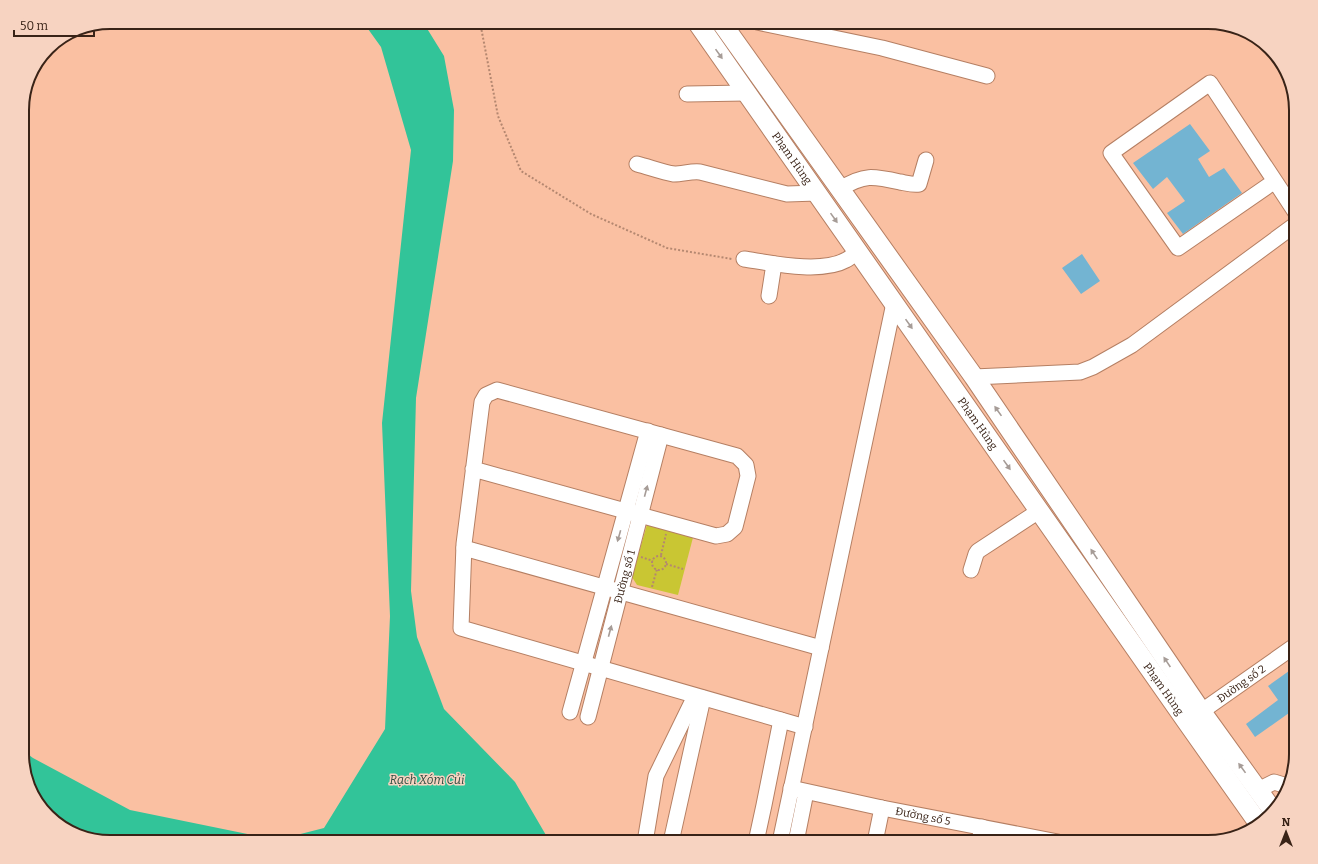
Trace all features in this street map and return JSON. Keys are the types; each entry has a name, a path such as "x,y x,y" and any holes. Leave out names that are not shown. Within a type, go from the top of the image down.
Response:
{"main road":[{"name":"Phạm Hùng","path":"703,29 1039,512 1194,717 1258,790 1270,807"},
{"name":"Phạm Hùng","path":"726,29 974,377 1194,717 1256,819"}],"street":[{"path":"791,29 882,48 987,76"},
{"path":"1275,181 1178,248 1111,153 1210,83 1275,181 1289,202"},
{"path":"687,94 746,93"},
{"path":"840,189 853,181 869,177 878,177 919,184 926,160"},
{"path":"637,164 673,174 681,174 691,171 700,172 787,194 817,193"},
{"path":"974,377 1080,372 1093,367 1132,345 1289,229"},
{"path":"741,259 799,267 823,267 845,261 858,251"},
{"path":"769,296 774,264"},
{"path":"781,835 894,303"},
{"path":"473,469 716,536 727,534 735,527 748,476 746,465 737,456 497,390 486,395 482,402 473,469 464,548 461,628 804,727"},
{"path":"570,712 625,512 654,433"},
{"name":"Đường số 1","path":"588,718 640,516 654,433"},
{"path":"972,570 978,551 1039,512"},
{"path":"464,548 820,648"},
{"name":"Đường số 2","path":"1194,717 1289,650"},
{"path":"646,835 656,776 699,697"},
{"path":"671,835 699,697"},
{"path":"758,835 781,720"},
{"path":"1258,790 1274,782 1283,785"},
{"name":"Đường số 5","path":"791,788 882,808 980,835"},
{"path":"797,835 806,792"},
{"path":"876,835 882,808"}],"path":[{"path":"481,29 498,116 521,171 591,214 667,248 741,259"},
{"path":"660,556 668,524"},
{"path":"657,569 653,566 653,561 657,556 660,556"},
{"path":"660,556 665,558 666,564"},
{"path":"666,564 683,569"},
{"path":"657,569 663,568 666,564"},
{"path":"649,599 657,569"}],"shaded area":[{"path":"648,521 696,526 678,595 637,585 632,577"}],"water":[{"name":"Rạch Xóm Củi","path":"368,29 427,29 444,56 454,110 453,161 416,398 411,591 417,637 444,709 515,782 546,835 297,835 324,828 385,729 390,616 382,423 411,150 381,47"},
{"name":"Rạch Xóm Củi","path":"29,755 130,810 252,835 110,835 84,831 74,827 56,815 40,795 32,775"}],"building":[{"path":"1190,124 1210,151 1198,159 1209,177 1224,168 1242,193 1183,234 1167,213 1185,201 1167,177 1153,189 1133,163"},
{"path":"1082,254 1100,281 1081,294 1062,268"},
{"path":"1289,671 1289,713 1255,737 1246,724 1278,700 1268,686"}]}
